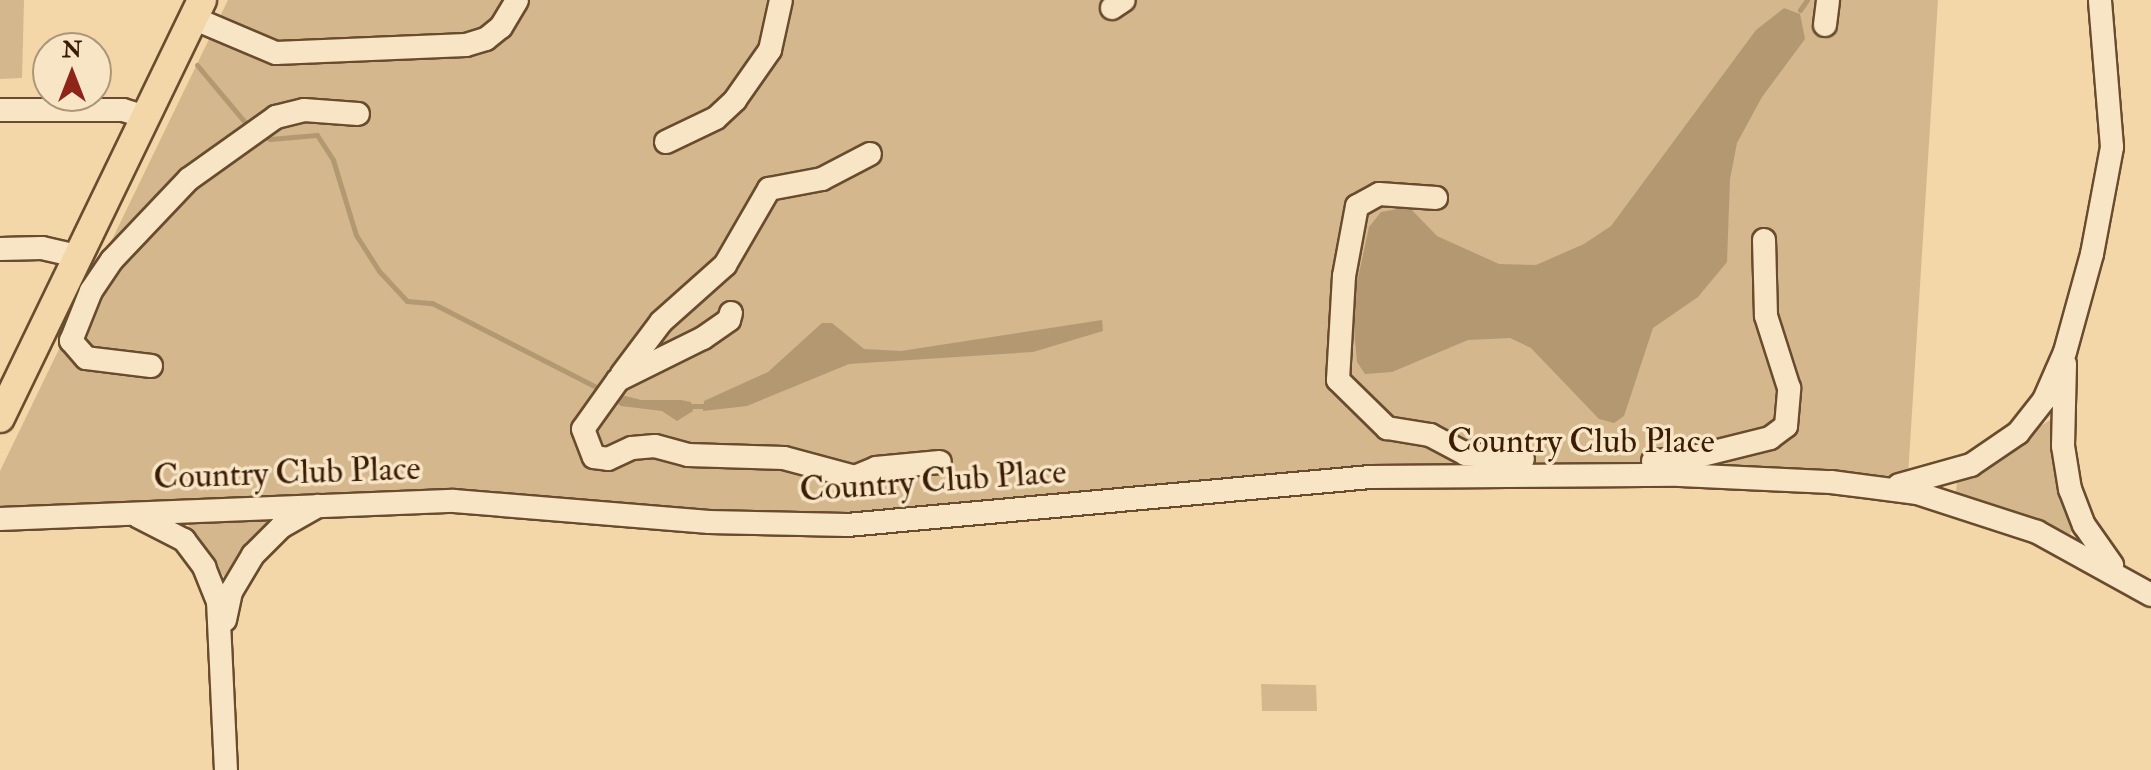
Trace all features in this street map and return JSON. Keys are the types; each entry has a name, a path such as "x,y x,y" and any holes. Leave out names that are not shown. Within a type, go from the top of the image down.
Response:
{"main road":[{"path":"0,418 197,9"}],"street":[{"path":"197,9 276,53 466,45 486,39 501,27 517,0"},
{"path":"666,142 716,118 735,100 770,50 781,0"},
{"path":"1825,25 1828,0"},
{"name":"Country Club Place","path":"0,519 327,502 454,501 709,522 847,525 1370,477 1667,474 1870,486 1933,479 1997,450 2033,416 2065,352 2092,254 2112,147 2100,0"},
{"path":"0,110 123,110 146,117"},
{"path":"151,366 86,358 73,345 73,328 99,277 189,179 265,126 294,110 358,114"},
{"path":"870,154 822,179 769,189 725,265 661,322 583,429 589,452 600,460 655,446 698,456 784,458 855,477 883,467 940,462"},
{"path":"1436,198 1379,194 1357,206 1344,276 1338,380 1387,428 1430,435 1476,456 1686,459 1778,434 1786,426 1791,402 1766,316 1764,240"},
{"path":"0,249 42,248 78,256"},
{"path":"613,387 703,338 729,320 731,313"},
{"name":"Country Club Place","path":"2065,352 2063,446 2070,489 2084,525 2121,574"},
{"name":"Country Club Place","path":"1870,486 1998,517 2121,574 2151,595"},
{"path":"223,631 231,592 253,555 281,527 327,502"},
{"path":"128,513 156,521 197,554 218,601 223,631 226,770"}],"shaded area":[{"path":"0,0 24,0 22,78 0,79"},
{"path":"228,0 1938,0 1908,476 1301,472 851,517 721,515 458,492 0,510 0,471"},
{"path":"1784,8 1800,14 1805,39 1762,97 1737,143 1730,179 1727,262 1698,297 1653,328 1624,416 1614,423 1599,419 1531,348 1510,338 1468,340 1392,372 1365,374 1357,362 1350,285 1358,278 1369,227 1381,212 1409,207 1437,236 1499,264 1536,265 1584,244 1611,226 1756,30"},
{"path":"1102,320 1103,331 1033,352 849,364 747,406 703,411 704,401 768,372 822,323 832,323 864,349 901,351"},
{"path":"618,394 641,400 691,402 693,411 677,421 662,411 621,406 614,401"},
{"path":"2050,420 2074,527 2070,534 1956,493 1957,481"},
{"path":"267,518 268,527 226,579 187,528 193,521"},
{"path":"1261,684 1316,685 1317,711 1262,711"}],"waterway":[{"path":"1800,10 1807,0"},
{"path":"197,65 249,127"},
{"path":"261,135 270,139 317,135 333,160 356,235 379,271 407,301 432,303 602,390"},
{"path":"685,406 707,406"}]}
